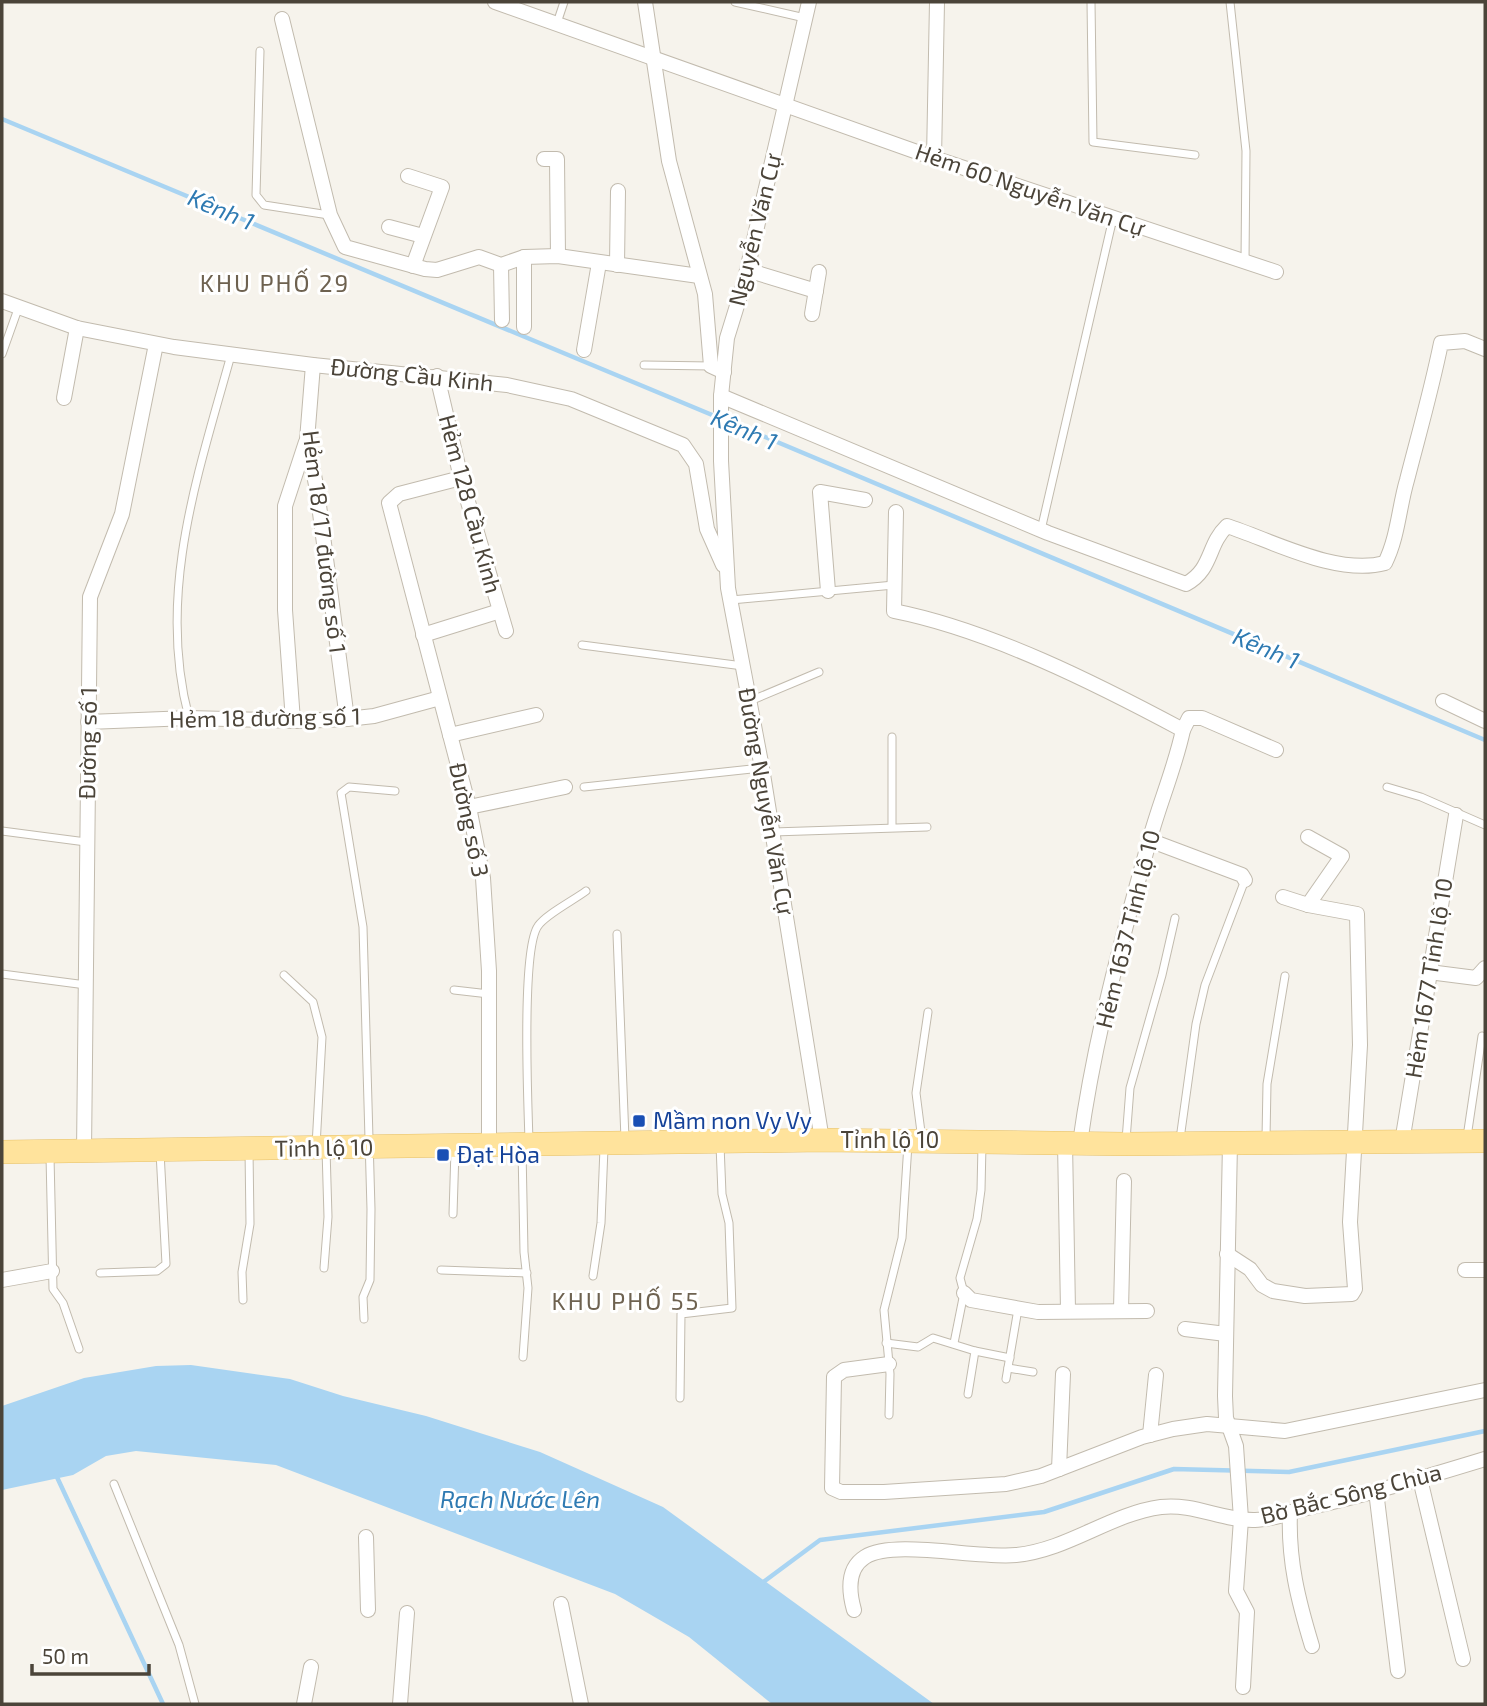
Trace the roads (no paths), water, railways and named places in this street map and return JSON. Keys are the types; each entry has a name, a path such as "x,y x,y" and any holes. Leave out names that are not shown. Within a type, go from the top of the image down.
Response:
{"main road":[{"name":"Tỉnh lộ 10","path":"2,1152 822,1140 1125,1144 1476,1141"}],"street":[{"name":"Hẻm 60 Nguyễn Văn Cự","path":"495,2 786,103 934,158 1276,272"},
{"path":"645,2 669,161 686,215 705,294 718,369"},
{"name":"Nguyễn Văn Cự","path":"721,461 721,396 718,369 747,270 809,2"},
{"path":"934,158 937,2"},
{"path":"282,19 330,215 345,247 437,270 479,257 501,265 524,257 558,256 699,276"},
{"path":"544,159 557,159 558,256"},
{"path":"408,176 442,187 413,266"},
{"path":"617,265 618,191"},
{"path":"390,227 423,236"},
{"path":"524,257 524,327"},
{"path":"584,350 598,263"},
{"path":"501,265 502,320"},
{"path":"747,270 816,291"},
{"path":"812,314 819,272"},
{"name":"Đường Cầu Kinh","path":"2,301 76,328 156,344 313,366 437,376 507,385 571,399 683,445 696,464 707,529 727,572"},
{"path":"64,398 76,328"},
{"path":"721,396 1041,530 1186,584 1199,576 1218,535 1227,526 1277,542 1311,559 1375,566 1385,563 1392,549 1406,480 1428,409 1441,344 1465,341 1485,349"},
{"name":"Đường số 1","path":"84,1152 90,597 122,514 156,344"},
{"name":"Hẻm 18/17 đường số 1","path":"313,366 307,440 317,490 347,719"},
{"name":"Hẻm 128 Cầu Kinh","path":"437,376 461,478 506,631"},
{"path":"293,721 285,610 285,506 307,440"},
{"name":"Đường Nguyễn Văn Cự","path":"721,461 731,600 762,768 822,1140"},
{"name":"Đường số 3","path":"461,478 399,494 389,503 469,807 482,878 489,994 489,1146"},
{"path":"828,591 820,492 865,500"},
{"path":"896,512 894,611 926,618 1000,646 1186,724 1202,718 1276,750"},
{"path":"423,635 500,611"},
{"name":"Hẻm 18 đường số 1","path":"88,722 189,718 293,721 347,719 374,716 440,698"},
{"path":"1443,701 1485,721"},
{"path":"450,734 536,715"},
{"name":"Hẻm 1637 Tỉnh lộ 10","path":"1068,1310 1072,1143 1149,840 1186,724"},
{"path":"469,807 565,788"},
{"name":"Hẻm 1677 Tỉnh lộ 10","path":"1402,1142 1457,815"},
{"path":"1308,837 1342,856 1308,905"},
{"path":"1149,840 1242,875 1245,880"},
{"path":"1227,1254 1250,1269 1262,1285 1273,1291 1305,1296 1352,1294 1355,1281 1350,1222 1360,1045 1357,914 1308,905 1283,897"},
{"path":"1429,972 1476,978 1485,968"},
{"path":"1230,1143 1224,1396 1236,1446 1241,1518 1235,1576 1236,1591 1247,1612 1243,1687"},
{"path":"1121,1310 1124,1181"},
{"path":"1465,1269 1485,1270"},
{"path":"2,1280 52,1271"},
{"path":"964,1293 971,1300 1018,1309 1147,1311"},
{"path":"1185,1329 1226,1334"},
{"path":"889,1364 844,1370 834,1377 831,1413 832,1488 841,1492 1006,1483 1059,1469 1150,1435 1207,1424 1285,1431 1485,1390"},
{"path":"1059,1469 1063,1374"},
{"path":"1150,1435 1156,1375"},
{"name":"Bờ Bắc Sông Chùa","path":"854,1610 849,1590 854,1569 863,1558 882,1550 972,1557 1017,1555 1050,1548 1133,1514 1163,1507 1196,1509 1257,1520 1376,1491 1485,1459"},
{"path":"1420,1479 1463,1659"},
{"path":"1376,1491 1398,1671"},
{"path":"1290,1512 1288,1545 1294,1588 1312,1646"},
{"path":"366,1537 368,1610"},
{"path":"561,1604 581,1704"},
{"path":"400,1704 407,1613"},
{"path":"304,1704 311,1667"}],"lane":[{"path":"557,23 564,2"},
{"path":"735,2 805,18"},
{"path":"1091,2 1093,142 1195,155"},
{"path":"1230,2 1246,151 1245,262"},
{"path":"260,51 256,195 264,205 330,215"},
{"path":"1041,530 1113,218"},
{"path":"2,354 18,309"},
{"path":"189,718 176,660 182,550 188,511 231,355"},
{"path":"644,365 718,369"},
{"path":"731,600 895,585"},
{"path":"582,645 743,666"},
{"path":"750,701 819,673"},
{"path":"892,737 892,827"},
{"path":"584,787 762,768"},
{"path":"364,1319 363,1297 370,1280 371,1254 363,927 341,793 349,787 395,791"},
{"path":"1387,787 1421,797 1485,825"},
{"path":"772,832 927,827"},
{"path":"2,831 86,842"},
{"path":"1180,1144 1194,1036 1205,985 1245,880"},
{"path":"523,1357 528,1288 527,992 532,947 538,926 586,891"},
{"path":"1125,1144 1130,1088 1163,975 1174,918"},
{"path":"593,1276 614,1144 617,934"},
{"path":"2,974 86,985"},
{"path":"284,975 313,1002 322,1037 321,1148 328,1217 324,1268"},
{"path":"1266,1143 1267,1084 1285,976"},
{"path":"454,990 489,994"},
{"path":"889,1415 889,1364 884,1310 902,1237 915,1140 916,1093 928,1012"},
{"path":"1476,1141 1482,1036"},
{"path":"954,1343 964,1293 960,1278 977,1219 981,1190 982,1141"},
{"path":"680,1398 681,1314 732,1308 729,1223 722,1194 720,1142"},
{"path":"453,1214 455,1146"},
{"path":"243,1300 242,1272 250,1224 248,1150"},
{"path":"100,1273 157,1271 166,1264 160,1151"},
{"path":"50,1152 53,1289 63,1303 79,1349"},
{"path":"441,1270 494,1269 527,1273"},
{"path":"1006,1379 1018,1309"},
{"path":"887,1343 918,1347 933,1338 1010,1358"},
{"path":"968,1394 975,1351"},
{"path":"1008,1368 1033,1372"},
{"path":"114,1484 178,1645 195,1704"}],"water":[{"name":"Rạch Nước Lên","path":"191,1365 290,1379 343,1396 426,1416 540,1452 663,1507 934,1704 772,1704 689,1637 615,1594 276,1465 136,1451 106,1456 73,1475 2,1490 2,1406 84,1378 156,1366"}],"waterway":[{"name":"Kênh 1","path":"2,119 717,417"},
{"name":"Kênh 1","path":"725,420 1485,740"},
{"path":"762,1583 820,1540 1044,1512 1174,1469 1289,1472 1485,1431"},
{"path":"56,1475 163,1704"}],"place":[{"name":"Mầm non Vy Vy","path":"639,1121"},
{"name":"Đạt Hòa","path":"443,1155"}],"district":[{"name":"KHU PHỐ 29","path":"275,284"},
{"name":"KHU PHỐ 55","path":"626,1302"}]}
